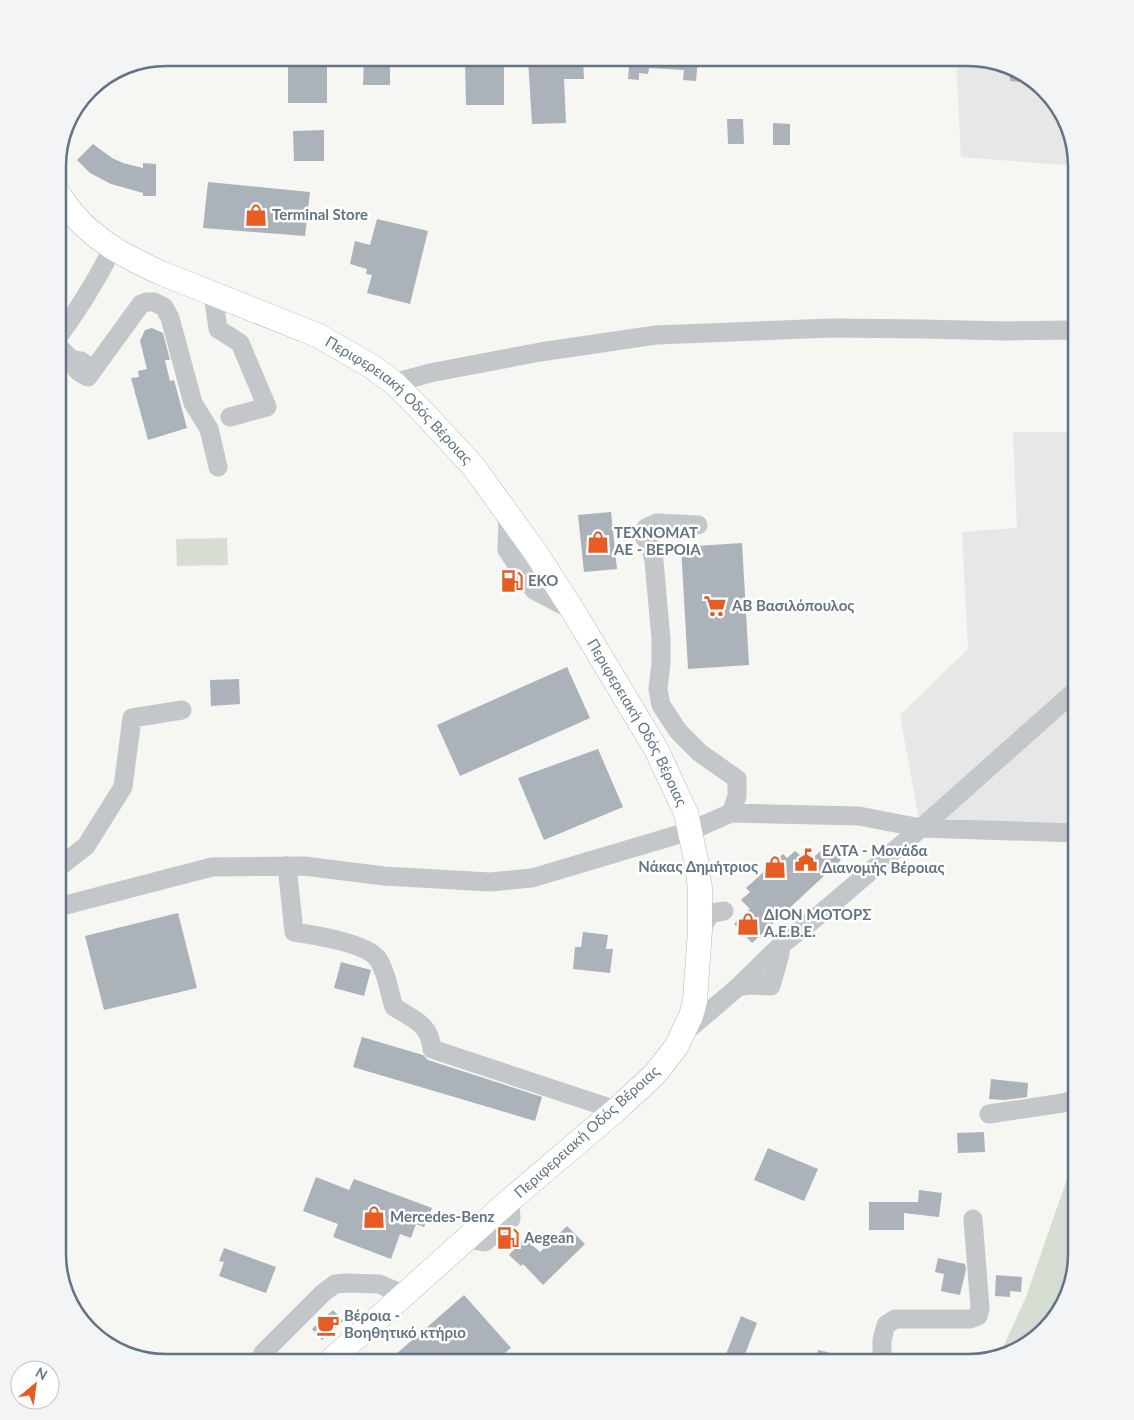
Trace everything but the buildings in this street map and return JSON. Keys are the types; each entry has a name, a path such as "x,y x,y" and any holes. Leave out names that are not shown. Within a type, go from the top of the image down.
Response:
{"main road":[{"name":"Περιφερειακή Οδός Βέροιας","path":"66,204 75,216 95,234 113,248 145,266 317,335 371,366 394,383 472,466 536,553 656,749 686,813 700,888 700,930 695,1001 691,1016 676,1047 655,1074 616,1110 510,1200 338,1354"}],"street":[{"path":"66,326 100,274 113,248"},
{"path":"213,294 218,329 240,343 268,407 230,418"},
{"path":"66,354 72,360 74,367 88,377 141,304 154,302 164,307 170,318 193,403 209,429 218,466"},
{"path":"394,383 430,373 540,352 656,335 831,328 1068,330"},
{"path":"698,525 658,523 646,528 642,535 650,545 654,561 662,639 658,689 661,705 678,731 700,753 737,779 738,796 731,813"},
{"path":"683,1034 738,987 781,945 920,828 1068,697"},
{"path":"66,862 86,846 123,787 132,718 182,710"},
{"path":"66,905 212,867 304,866 384,876 490,882 532,878 690,831 731,813 859,816 920,828 1068,833"},
{"path":"286,866 294,932 320,936 364,948 377,958 384,972 394,1007 424,1026 432,1039 432,1049 616,1110"},
{"path":"700,930 712,913 724,911"},
{"path":"990,1114 1068,1101"},
{"path":"882,1354 882,1340 886,1325 895,1319 970,1319 978,1316 980,1308 973,1219"},
{"path":"262,1354 322,1293 335,1284 379,1284 405,1295"}],"shaded area":[{"path":"956,66 974,66 1006,74 1023,83 1043,100 1051,111 1062,134 1068,165 961,157"},
{"path":"1013,432 1068,432 1068,841 922,836 900,715 968,649 962,532 1017,528"},
{"path":"227,538 228,565 177,566 176,539"},
{"path":"1068,1176 1068,1260 1062,1286 1051,1309 1043,1320 1023,1337 1003,1347 1026,1297"}],"place":[{"name":"Terminal Store","path":"256,215"},
{"name":"ΤΕΧΝΟΜΑΤ ΑΕ - ΒΕΡΟΙΑ","path":"598,542"},
{"name":"EKO","path":"512,581"},
{"name":"ΑΒ Βασιλόπουλος","path":"715,606"},
{"name":"ΕΛΤΑ - Μονάδα Διανομής Βέροιας","path":"806,860"},
{"name":"Νάκας Δημήτριος","path":"775,867"},
{"name":"ΔΙΟΝ ΜΟΤΟΡΣ Α.Ε.Β.Ε.","path":"748,924"},
{"name":"Mercedes-Benz","path":"374,1217"},
{"name":"Aegean","path":"508,1238"},
{"name":"Βέροια - Βοηθητικό κτήριο","path":"328,1325"}]}
